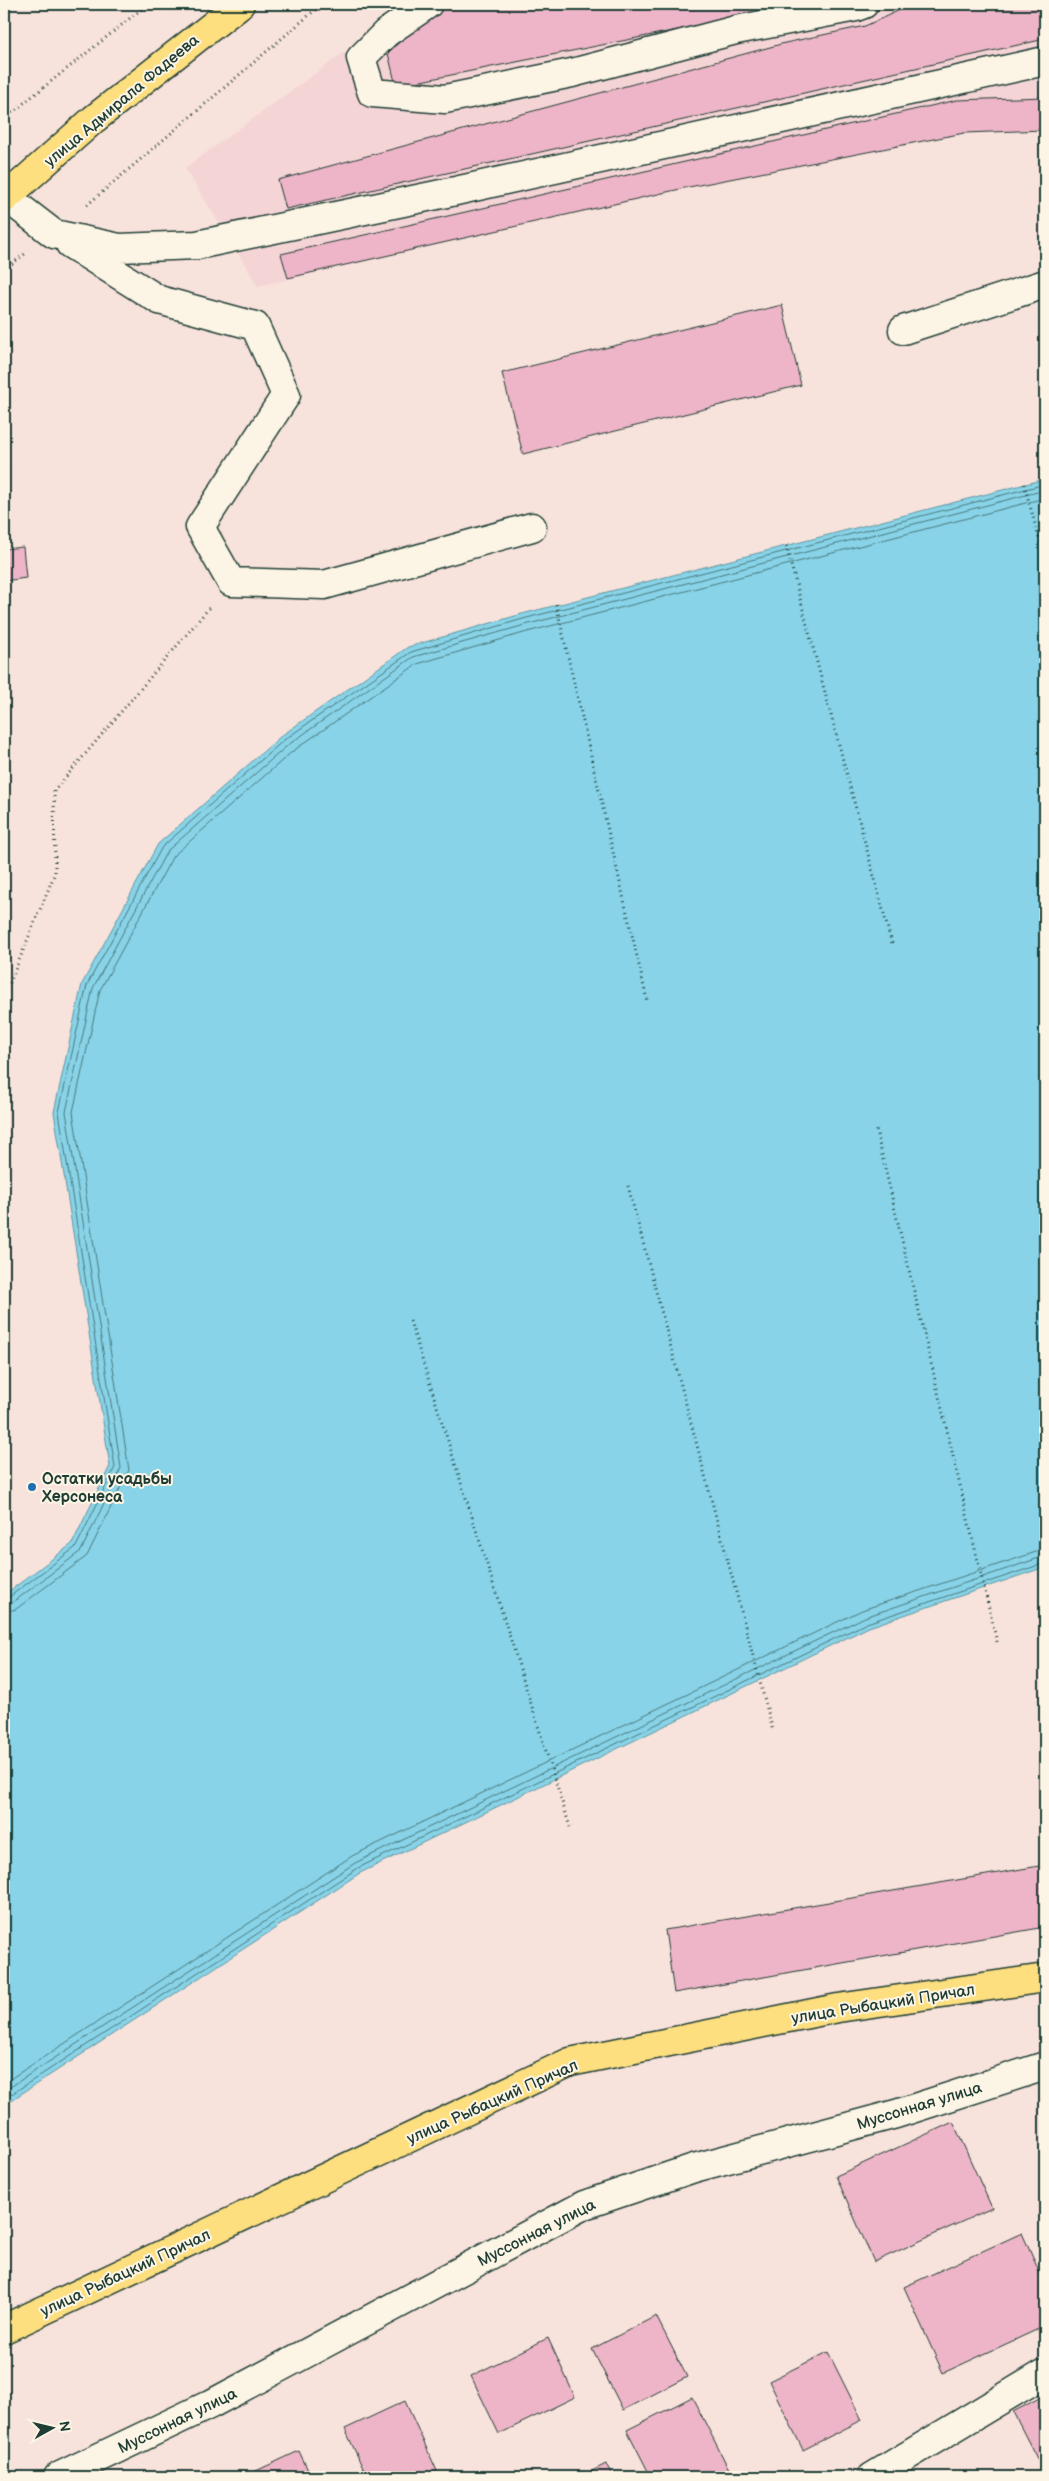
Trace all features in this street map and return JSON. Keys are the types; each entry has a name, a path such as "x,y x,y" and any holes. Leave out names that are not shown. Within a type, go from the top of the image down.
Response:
{"main road":[{"name":"улица Адмирала Фадеева","path":"5,198 94,119 240,4"},
{"name":"улица Рыбацкий Причал","path":"4,2329 570,2062 838,2008 1045,1978"}],"street":[{"path":"428,4 386,33 361,58 372,93 445,99 572,73 736,30 864,4"},
{"path":"54,234 119,248 197,245 451,192 1045,61"},
{"path":"5,198 54,234 159,300 255,326 286,395 200,527 231,582 324,586 532,527"},
{"path":"903,330 1045,284"},
{"name":"Муссонная улица","path":"58,2477 211,2404 584,2205 694,2168 896,2114 1045,2066"},
{"path":"872,2477 1045,2373"}],"path":[{"path":"4,118 148,4"},
{"path":"54,234 322,4"},
{"path":"1024,484 1045,560"},
{"path":"786,546 892,944"},
{"path":"4,997 55,873 54,791 231,582"},
{"path":"556,604 646,1000"},
{"path":"876,1130 997,1642"},
{"path":"628,1186 772,1731"},
{"path":"410,1322 570,1827"}],"shaded area":[{"path":"411,4 1045,4 1045,106 258,286 185,168"}],"water":[{"path":"1045,479 1045,1567 869,1627 360,1873 4,2105 4,1595 72,1544 110,1466 54,1112 82,984 158,844 281,736 408,647 522,614"}],"building":[{"path":"439,4 786,4 682,29 396,86 388,53"},
{"path":"913,4 1045,4 1045,39 286,209 278,180 785,43 865,26"},
{"path":"1045,97 1045,130 964,133 689,187 288,278 281,254 957,100"},
{"path":"782,305 801,385 523,454 502,373"},
{"path":"4,428 8,477 4,478"},
{"path":"23,547 26,578 4,581 4,549"},
{"path":"1045,1865 1045,1927 674,1993 665,1930"},
{"path":"953,2122 992,2208 874,2262 836,2176"},
{"path":"1022,2233 1045,2285 1045,2326 943,2373 904,2287"},
{"path":"656,2316 687,2377 623,2410 592,2349"},
{"path":"548,2338 575,2397 499,2434 471,2376"},
{"path":"828,2352 862,2420 803,2450 769,2381"},
{"path":"1045,2395 1045,2474 1013,2412"},
{"path":"692,2397 733,2477 651,2477 627,2430"},
{"path":"405,2401 437,2471 424,2477 367,2477 345,2429"},
{"path":"299,2451 311,2477 243,2477"},
{"path":"606,2464 613,2477 580,2477"}],"place":[{"name":"Остатки усадьбы Херсонеса","path":"32,1487"}]}
